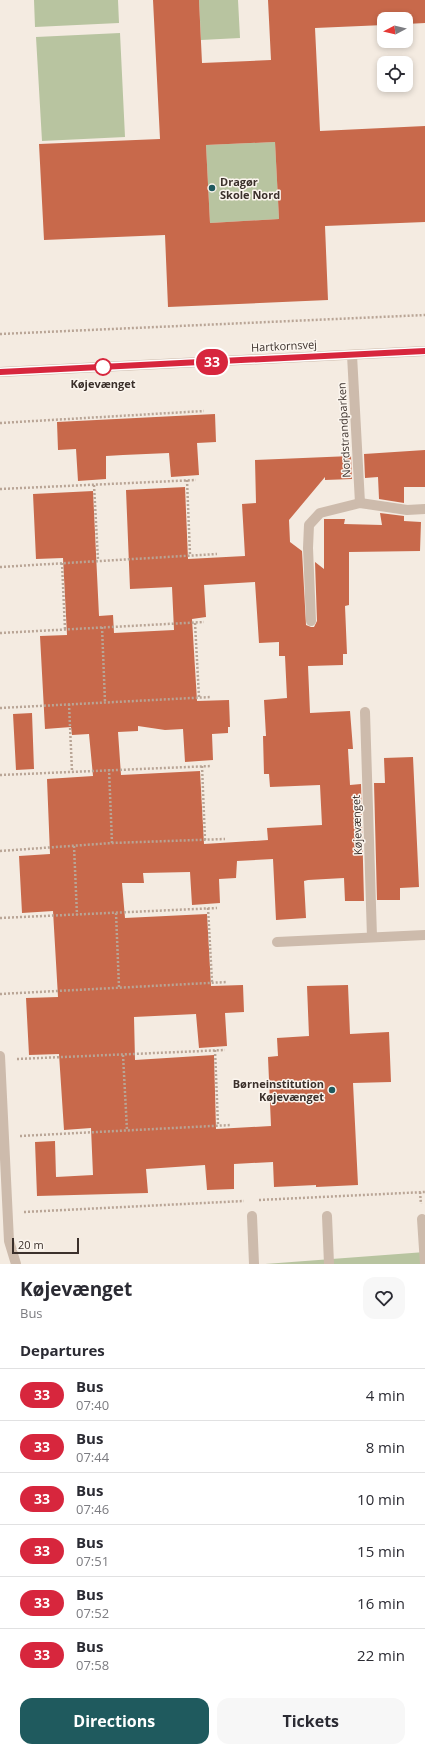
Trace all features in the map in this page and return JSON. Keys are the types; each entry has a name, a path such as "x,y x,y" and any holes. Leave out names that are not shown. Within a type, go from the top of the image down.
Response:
{"street":[{"name":"Hartkornsvej","path":"0,372 425,351"},
{"name":"Nordstrandparken","path":"352,355 360,503"},
{"path":"311,621 308,548 309,525 320,513 360,503 407,510 425,509"},
{"name":"Køjevænget","path":"365,712 372,937"},
{"path":"277,942 425,934"},
{"path":"0,1056 9,1241 16,1264"},
{"path":"252,1216 254,1264"},
{"path":"327,1216 328,1264"},
{"path":"422,1219 424,1264"}],"path":[{"path":"0,334 425,315"},
{"path":"0,423 204,411"},
{"path":"187,480 190,556"},
{"path":"0,489 196,480"},
{"path":"94,485 98,560"},
{"path":"0,567 217,554"},
{"path":"62,563 65,629"},
{"path":"0,632 204,622"},
{"path":"195,623 199,697"},
{"path":"102,627 105,702"},
{"path":"0,708 211,697"},
{"path":"69,704 72,771"},
{"path":"202,766 205,840"},
{"path":"0,775 109,769 211,766"},
{"path":"109,769 112,843"},
{"path":"0,851 112,843 225,839"},
{"path":"74,846 77,915"},
{"path":"208,908 212,982"},
{"path":"0,918 216,908"},
{"path":"116,913 119,987"},
{"path":"0,994 227,982"},
{"path":"215,1050 218,1125"},
{"path":"0,1060 225,1050"},
{"path":"123,1055 127,1130"},
{"path":"4,1137 231,1125"},
{"path":"7,1213 425,1192"}],"green space":[{"path":"34,0 118,0 119,23 35,27"},
{"path":"199,0 238,0 240,38 201,40"},
{"path":"120,33 125,137 42,141 36,37"},
{"path":"275,142 279,219 210,223 206,145"},
{"path":"425,1252 425,1264 265,1264"}],"building":[{"path":"153,0 199,0 202,63 271,60 268,0 425,0 425,23 413,24 413,12 377,12 377,25 315,28 320,131 425,126 425,222 325,226 328,300 168,307 165,235 44,240 39,144 160,139","holes":["275,142 279,219 210,223 206,145"]},
{"path":"215,414 216,442 197,443 199,475 171,477 169,453 123,455 106,456 106,479 78,481 76,449 58,450 57,422"},
{"path":"425,450 425,487 404,487 404,503 379,499 378,477 365,478 364,454"},
{"path":"351,456 352,479 325,480 325,477 289,520 290,542 302,551 306,625 311,627 314,627 317,621 315,562 324,569 324,519 345,519 344,524 382,525 380,513 404,516 404,521 421,522 420,551 349,552 349,605 345,606 347,654 343,654 343,665 308,666 310,713 350,711 353,749 348,749 350,785 361,784 364,901 345,901 344,878 308,880 304,881 306,918 276,920 273,859 237,861 236,878 219,879 220,903 192,905 190,872 143,873 144,883 122,883 125,918 207,914 211,986 243,985 244,1012 225,1013 227,1046 199,1048 196,1014 134,1017 135,1060 214,1055 216,1129 271,1126 268,1057 278,1056 277,1038 309,1036 307,986 348,985 350,1034 389,1032 391,1082 353,1083 358,1185 274,1187 273,1162 234,1164 234,1189 207,1190 205,1165 146,1169 148,1193 37,1196 35,1142 55,1141 56,1177 93,1175 91,1128 64,1130 59,1054 29,1055 26,998 58,997 53,911 22,913 19,856 50,854 47,779 93,776 89,734 72,735 71,727 45,729 40,636 67,635 63,558 36,559 33,494 93,491 99,616 113,615 114,633 174,630 172,587 130,589 126,490 185,487 188,559 245,556 242,504 256,503 255,460","holes":["255,582 259,643 279,642 279,656 285,656 287,698 264,700 266,736 263,736 264,774 269,774 270,787 320,785 322,825 267,828 268,840 204,844 200,771 121,775 118,732 138,731 138,726 165,730 183,729 185,762 213,760 212,734 228,733 228,727 230,727 229,700 197,701 192,619 206,617 204,585"]},
{"path":"32,713 34,769 16,770 13,714"},
{"path":"413,757 419,887 400,888 400,900 377,900 374,783 385,783 384,758"}],"bus line":[{"name":"33","path":"0,372 425,351"}],"place":[{"name":"Dragør Skole Nord","path":"212,188"},
{"name":"Køjevænget","path":"103,367"},
{"name":"Børneinstitution Køjevænget","path":"332,1090"}]}
